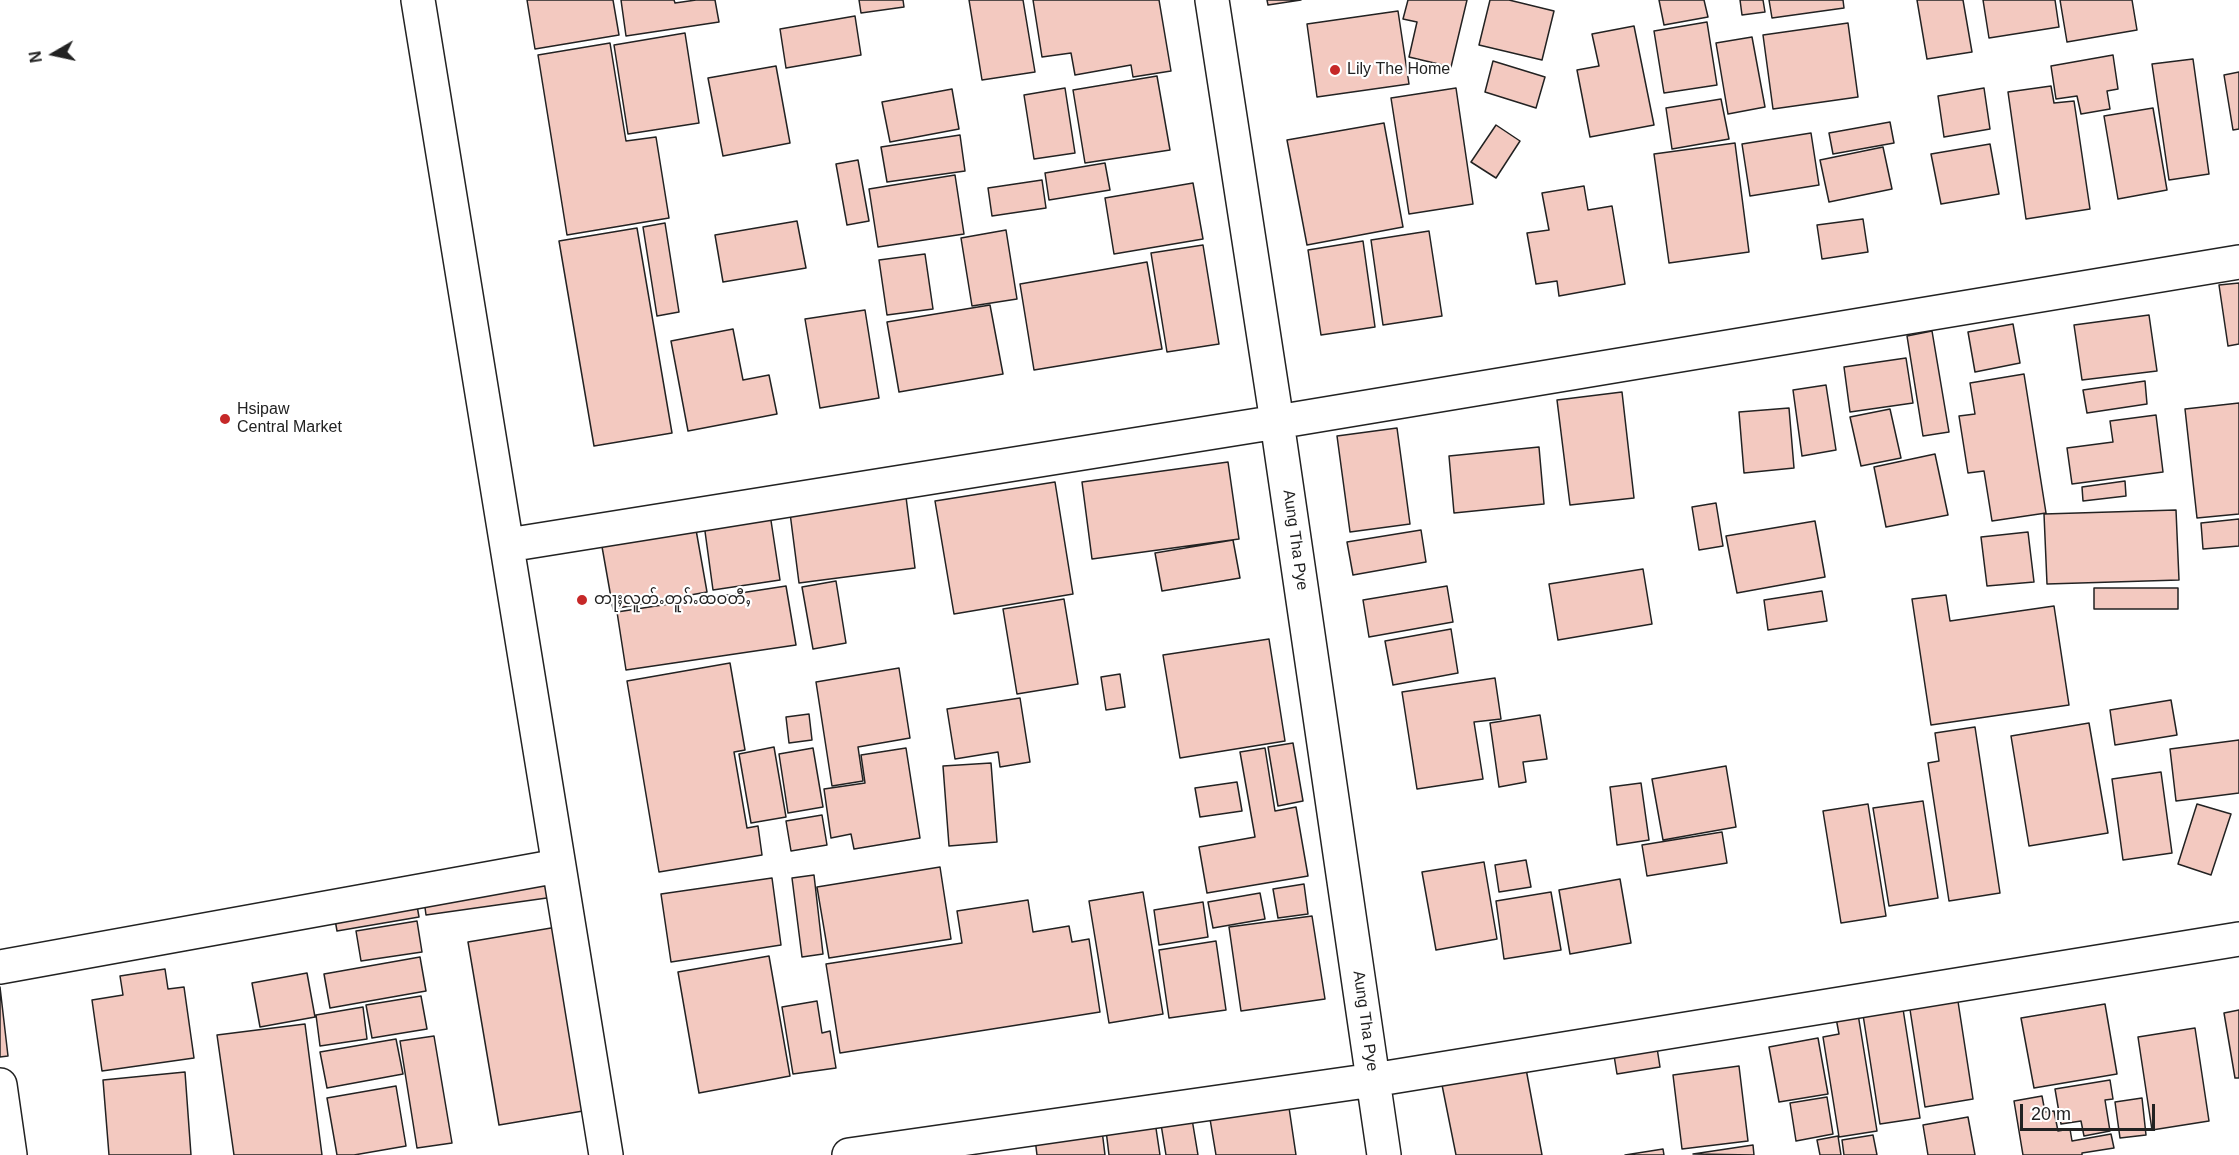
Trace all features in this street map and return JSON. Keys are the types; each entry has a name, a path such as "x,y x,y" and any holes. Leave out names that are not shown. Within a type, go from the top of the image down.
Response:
{"street":[{"path":"418,0 606,1155"},
{"name":"Aung Tha Pye","path":"1212,0 1277,422 1384,1155"},
{"path":"508,545 1277,422 2239,262"},
{"path":"0,967 558,866"},
{"path":"849,1155 997,1144 1373,1080 2239,939"},
{"path":"0,1085 10,1155"}],"building":[{"path":"527,0 613,0 619,35 535,49"},
{"path":"621,0 674,0 675,3 715,0 719,22 626,36"},
{"path":"859,0 903,0 904,7 861,13"},
{"path":"969,0 1023,0 1035,72 982,80"},
{"path":"1033,0 1159,0 1171,71 1133,77 1131,65 1075,75 1071,53 1042,57"},
{"path":"1267,0 1301,0 1268,5"},
{"path":"1408,0 1467,0 1451,67 1409,57 1417,22 1403,19"},
{"path":"1490,0 1509,0 1554,11 1542,60 1479,45"},
{"path":"1659,0 1704,0 1708,17 1664,25"},
{"path":"1740,0 1763,0 1765,12 1742,15"},
{"path":"1769,0 1843,0 1844,8 1772,18"},
{"path":"1917,0 1963,0 1972,52 1927,59"},
{"path":"1983,0 2055,0 2059,27 1989,38"},
{"path":"2060,0 2132,0 2137,30 2067,42"},
{"path":"1398,11 1409,84 1317,97 1307,24"},
{"path":"855,16 861,55 786,68 780,29"},
{"path":"1707,22 1717,85 1664,93 1654,31"},
{"path":"1848,23 1858,97 1773,109 1763,35"},
{"path":"1634,26 1654,125 1590,137 1577,70 1599,66 1592,34"},
{"path":"685,33 699,123 628,134 614,45"},
{"path":"1752,37 1765,107 1728,114 1716,43"},
{"path":"610,43 626,141 656,137 669,218 567,235 538,55"},
{"path":"2113,55 2118,89 2107,91 2110,109 2081,114 2077,96 2056,99 2051,66"},
{"path":"2193,59 2209,174 2169,180 2152,64"},
{"path":"1493,61 1545,77 1536,108 1485,92"},
{"path":"776,66 790,143 723,156 708,78"},
{"path":"2239,72 2239,129 2233,130 2224,75"},
{"path":"1157,76 1170,150 1085,163 1073,90"},
{"path":"2051,86 2054,103 2074,101 2090,209 2026,219 2008,92"},
{"path":"1065,88 1075,153 1034,159 1024,95"},
{"path":"1456,88 1473,204 1409,214 1391,98"},
{"path":"1984,88 1990,129 1944,137 1938,96"},
{"path":"952,89 959,129 890,142 882,102"},
{"path":"1721,99 1729,139 1672,149 1666,108"},
{"path":"2153,108 2167,190 2118,199 2104,116"},
{"path":"1890,122 1894,143 1833,154 1829,133"},
{"path":"1384,123 1403,227 1307,245 1287,140"},
{"path":"1496,125 1520,141 1496,178 1471,162"},
{"path":"1811,133 1819,185 1750,196 1742,144"},
{"path":"960,135 965,171 887,182 881,147"},
{"path":"1735,143 1749,252 1669,263 1654,154"},
{"path":"1990,144 1999,194 1941,204 1931,154"},
{"path":"1883,147 1892,189 1829,202 1820,160"},
{"path":"858,160 869,221 847,225 836,164"},
{"path":"1105,163 1110,190 1049,200 1045,173"},
{"path":"955,175 964,234 878,247 869,189"},
{"path":"1042,180 1046,208 992,216 988,188"},
{"path":"1193,183 1203,239 1114,254 1105,198"},
{"path":"1584,186 1588,210 1612,206 1625,284 1559,296 1557,281 1536,284 1527,233 1549,230 1542,193"},
{"path":"1863,219 1868,252 1822,259 1817,225"},
{"path":"797,221 806,268 723,282 715,235"},
{"path":"665,223 679,312 657,316 643,227"},
{"path":"637,228 672,433 594,446 559,241"},
{"path":"1006,230 1017,299 972,306 961,238"},
{"path":"1429,231 1442,316 1383,325 1371,240"},
{"path":"1363,241 1375,327 1321,335 1308,250"},
{"path":"1203,245 1219,344 1167,352 1151,253"},
{"path":"925,254 933,309 887,315 879,260"},
{"path":"1147,262 1162,349 1034,370 1020,284"},
{"path":"2239,283 2239,344 2228,346 2219,285"},
{"path":"990,305 1003,374 899,392 887,322"},
{"path":"865,310 879,398 820,408 805,319"},
{"path":"2149,315 2157,371 2082,380 2074,325"},
{"path":"2013,324 2020,363 1975,372 1968,332"},
{"path":"733,329 743,380 769,375 777,414 688,431 671,341"},
{"path":"1932,331 1949,432 1923,436 1907,336"},
{"path":"1906,358 1913,403 1850,412 1844,367"},
{"path":"2024,374 2046,513 1992,521 1984,471 1968,473 1959,416 1975,414 1970,383"},
{"path":"2145,381 2147,404 2087,413 2083,390"},
{"path":"1826,385 1836,450 1802,456 1793,390"},
{"path":"1622,392 1634,498 1570,505 1557,400"},
{"path":"2239,403 2239,514 2197,518 2185,409"},
{"path":"1789,408 1794,468 1744,473 1739,412"},
{"path":"1890,409 1901,458 1861,466 1850,417"},
{"path":"2156,415 2163,472 2072,484 2067,448 2113,442 2110,421"},
{"path":"1397,428 1410,524 1350,532 1337,436"},
{"path":"1539,447 1544,504 1454,513 1449,456"},
{"path":"1935,454 1948,515 1886,527 1874,467"},
{"path":"1228,462 1239,539 1092,559 1082,482"},
{"path":"2125,481 2126,496 2083,501 2082,487"},
{"path":"1055,482 1073,594 954,614 935,501"},
{"path":"906,497 915,568 799,583 790,513"},
{"path":"1716,503 1723,546 1699,550 1692,507"},
{"path":"2176,510 2179,580 2047,584 2044,514"},
{"path":"770,514 780,580 713,590 704,524"},
{"path":"2239,519 2239,546 2203,549 2201,523"},
{"path":"1815,521 1825,577 1737,593 1726,536"},
{"path":"695,524 707,592 613,609 601,541"},
{"path":"1421,530 1426,562 1353,575 1347,542"},
{"path":"2028,532 2034,582 1987,586 1981,537"},
{"path":"1233,540 1240,578 1162,591 1155,553"},
{"path":"1643,569 1652,624 1558,640 1549,584"},
{"path":"836,581 846,643 813,649 802,587"},
{"path":"786,586 796,645 626,670 617,612"},
{"path":"1447,586 1453,622 1369,637 1363,600"},
{"path":"2094,588 2178,588 2178,609 2094,609"},
{"path":"1822,591 1827,621 1768,630 1764,600"},
{"path":"1946,595 1950,621 2054,606 2069,705 1931,725 1912,599"},
{"path":"1064,599 1078,684 1017,694 1003,609"},
{"path":"1451,629 1458,673 1393,685 1385,641"},
{"path":"1269,639 1285,741 1180,758 1163,655"},
{"path":"730,663 745,750 734,752 747,828 758,826 762,855 659,872 627,681"},
{"path":"899,668 910,738 858,747 863,781 832,786 816,682"},
{"path":"1120,674 1125,707 1106,710 1101,677"},
{"path":"1495,678 1501,719 1474,722 1483,779 1417,789 1402,692"},
{"path":"1020,698 1030,762 1000,767 998,752 955,759 947,709"},
{"path":"2171,700 2177,735 2115,745 2110,710"},
{"path":"809,714 812,740 789,743 786,717"},
{"path":"1540,715 1547,759 1523,762 1526,782 1499,787 1490,723"},
{"path":"2089,723 2108,833 2029,846 2011,736"},
{"path":"1975,727 2000,893 1949,901 1928,763 1939,761 1935,733"},
{"path":"2239,740 2239,793 2176,801 2170,749"},
{"path":"1293,743 1303,801 1278,806 1268,747"},
{"path":"774,747 786,817 751,823 739,754"},
{"path":"813,748 823,807 788,813 779,754"},
{"path":"906,748 920,838 854,849 851,834 831,838 824,789 865,783 861,755"},
{"path":"1265,748 1275,811 1296,807 1308,876 1207,893 1199,847 1255,837 1240,752"},
{"path":"991,763 997,842 949,846 943,766"},
{"path":"1726,766 1736,827 1663,840 1652,779"},
{"path":"2161,772 2172,853 2123,860 2112,779"},
{"path":"1237,782 1242,811 1200,817 1195,788"},
{"path":"1641,783 1649,840 1617,845 1610,787"},
{"path":"1923,801 1938,898 1889,906 1873,808"},
{"path":"1868,804 1886,916 1841,923 1823,811"},
{"path":"2197,804 2231,814 2211,875 2178,864"},
{"path":"822,815 827,845 791,851 786,821"},
{"path":"1722,832 1727,863 1647,876 1642,845"},
{"path":"1526,860 1531,887 1499,892 1495,865"},
{"path":"1484,862 1497,939 1436,950 1422,872"},
{"path":"563,865 568,895 426,915 422,885"},
{"path":"940,867 951,939 829,958 817,887"},
{"path":"814,875 823,954 802,957 792,878"},
{"path":"772,878 781,945 671,962 661,894"},
{"path":"1620,879 1631,943 1570,954 1559,890"},
{"path":"413,883 419,917 337,931 331,897"},
{"path":"1304,884 1308,914 1278,918 1273,889"},
{"path":"1143,892 1163,1014 1109,1023 1089,901"},
{"path":"1551,892 1561,950 1504,959 1496,901"},
{"path":"1260,893 1265,919 1213,928 1208,902"},
{"path":"1028,900 1033,932 1069,926 1072,942 1089,939 1100,1012 840,1053 826,964 962,943 957,911"},
{"path":"1203,902 1208,937 1159,945 1154,910"},
{"path":"1312,916 1325,999 1241,1011 1229,927"},
{"path":"417,921 422,952 361,961 356,931"},
{"path":"557,927 589,1110 499,1125 468,942"},
{"path":"1216,941 1226,1010 1169,1018 1159,950"},
{"path":"769,956 790,1076 699,1093 678,972"},
{"path":"420,957 426,991 330,1008 324,974"},
{"path":"165,969 168,989 184,987 194,1058 102,1071 92,1000 123,995 120,976"},
{"path":"307,973 315,1017 260,1027 252,983"},
{"path":"0,987 8,1056 0,1057"},
{"path":"1957,995 1973,1099 1925,1107 1909,1003"},
{"path":"421,996 427,1029 372,1038 366,1005"},
{"path":"1901,996 1920,1118 1880,1124 1861,1002"},
{"path":"817,1001 822,1033 830,1031 836,1068 793,1074 782,1007"},
{"path":"2105,1004 2117,1074 2034,1088 2021,1018"},
{"path":"363,1007 367,1039 320,1046 316,1015"},
{"path":"2239,1010 2239,1078 2235,1078 2224,1013"},
{"path":"1858,1014 1877,1131 1839,1137 1823,1037 1839,1034 1836,1018"},
{"path":"305,1024 322,1155 234,1155 217,1035"},
{"path":"2195,1028 2209,1121 2152,1130 2138,1037"},
{"path":"1655,1035 1660,1067 1617,1074 1612,1043"},
{"path":"434,1036 452,1143 417,1148 400,1041"},
{"path":"1818,1038 1828,1094 1779,1102 1769,1047"},
{"path":"396,1039 403,1074 327,1088 320,1052"},
{"path":"1524,1058 1542,1155 1456,1155 1440,1075"},
{"path":"1739,1066 1748,1141 1682,1149 1673,1075"},
{"path":"185,1072 191,1155 109,1155 103,1080"},
{"path":"2110,1080 2113,1099 2105,1100 2110,1131 2084,1136 2081,1121 2061,1124 2055,1089"},
{"path":"396,1086 406,1146 354,1155 337,1155 327,1098"},
{"path":"1287,1094 1296,1155 1216,1155 1208,1107"},
{"path":"2042,1096 2045,1112 2054,1111 2058,1131 2070,1129 2072,1141 2111,1134 2114,1148 2082,1153 2082,1155 2023,1155 2014,1101"},
{"path":"1827,1097 1833,1134 1796,1141 1790,1103"},
{"path":"2142,1098 2146,1135 2120,1138 2115,1102"},
{"path":"1190,1107 1198,1155 1166,1155 1159,1112"},
{"path":"1154,1115 1160,1155 1109,1155 1105,1122"},
{"path":"1968,1117 1975,1155 1928,1155 1923,1125"},
{"path":"1101,1122 1105,1155 1037,1155 1034,1131"},
{"path":"1873,1135 1877,1155 1844,1155 1842,1140"},
{"path":"1838,1136 1841,1155 1820,1155 1817,1140"},
{"path":"1753,1145 1754,1155 1693,1154"},
{"path":"1663,1149 1664,1155 1625,1155"}],"place":[{"name":"Lily The Home","path":"1335,70"},
{"name":"Hsipaw Central Market","path":"225,419"},
{"name":"တႃႈလူတ်ႉတူၵ်ႉထဝတီႇ","path":"582,600"}]}
